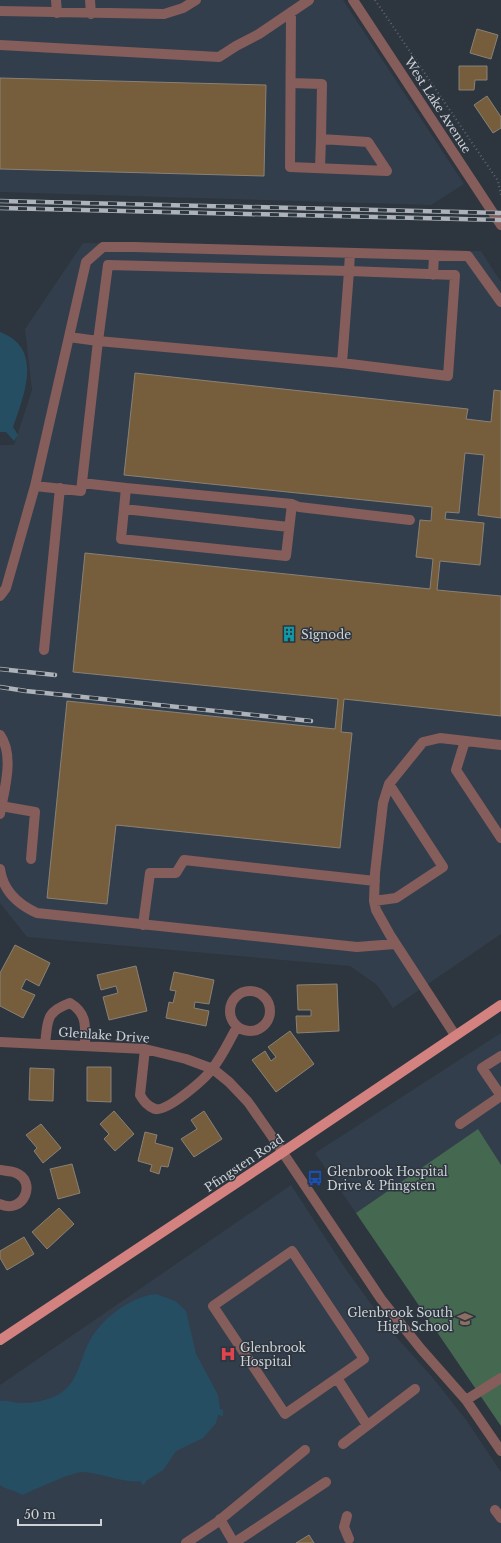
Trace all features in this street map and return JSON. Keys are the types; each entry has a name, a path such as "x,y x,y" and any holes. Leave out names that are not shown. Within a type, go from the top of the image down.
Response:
{"main road":[{"name":"Pfingsten Road","path":"0,1340 501,1005"}],"street":[{"path":"56,0 57,13"},
{"path":"90,0 91,14"},
{"path":"0,11 91,14 164,14 183,8 196,0"},
{"path":"0,45 220,57 309,0"},
{"name":"West Lake Avenue","path":"353,0 501,225"},
{"path":"291,12 290,167 387,171 368,142 321,139"},
{"path":"291,83 322,84 320,168"},
{"path":"0,596 6,588 36,486 86,262 103,247 468,256 501,302"},
{"path":"219,268 220,249"},
{"path":"342,363 350,253"},
{"path":"433,274 434,255"},
{"path":"36,486 81,491 98,341 108,265 456,275 448,376 342,363 98,341 69,337"},
{"path":"82,483 292,504 299,507 410,520"},
{"path":"44,650 60,488"},
{"path":"126,488 121,539 286,556 292,504"},
{"path":"124,508 289,528"},
{"path":"0,735 8,758 1,810 35,812 31,859"},
{"path":"456,1035 395,944 376,910 374,901 375,881 383,803 389,784 423,742 440,738 501,745"},
{"path":"465,741 456,770 501,838"},
{"path":"374,901 396,898 443,867 389,784"},
{"path":"143,925 150,873 176,873 184,860 375,881"},
{"path":"0,869 1,876 9,894 24,907 37,913 357,947 395,944"},
{"path":"249,990 262,994 270,1005 270,1011 266,1023 261,1028 249,1031 237,1027 230,1015 232,1001 242,992 249,990"},
{"path":"44,1044 48,1018 58,1007 70,1003 80,1009 85,1020 85,1046"},
{"path":"145,1049 140,1095 146,1104 156,1109 164,1108 200,1082 212,1069 237,1027"},
{"name":"Glenlake Drive","path":"0,1042 145,1049 186,1059 212,1069 230,1082 248,1102 283,1152 381,1299 420,1349 466,1400 501,1451"},
{"path":"460,1124 501,1096 482,1068 501,1056"},
{"path":"0,1170 17,1173 24,1178 27,1188 25,1198 16,1206 7,1207 0,1204"},
{"path":"292,1251 364,1359 337,1378 285,1414 213,1306 292,1251"},
{"path":"337,1378 367,1425"},
{"path":"466,1400 501,1378"},
{"path":"343,1444 415,1389"},
{"path":"186,1543 220,1520 305,1450"},
{"path":"220,1520 234,1543 326,1482"},
{"path":"347,1516 344,1527 349,1539"}],"path":[{"path":"375,0 498,181 501,195"}],"shaded area":[{"path":"0,0 343,0 464,184 431,205 0,192"},
{"path":"83,243 481,251 501,282 501,934 393,1008 377,985 350,966 27,937 0,903 0,445 14,445 32,390 25,329"},
{"name":"Glenbrook South High School","path":"501,1033 501,1426 315,1153"},
{"name":"Glenbrook Hospital","path":"291,1185 347,1271 391,1331 433,1378 467,1421 501,1472 501,1543 0,1543 0,1385"}],"green space":[{"name":"Glenbrook South High School","path":"478,1129 501,1165 501,1426 356,1213"}],"water":[{"path":"0,332 14,339 22,349 26,361 27,374 25,387 13,427 18,435 14,441 6,432 0,432"},
{"path":"156,1294 175,1301 186,1311 196,1354 218,1395 220,1409 223,1410 223,1416 218,1415 216,1423 203,1438 176,1451 163,1470 146,1481 143,1485 140,1481 128,1481 82,1472 62,1478 22,1495 0,1485 0,1401 30,1403 48,1399 60,1394 72,1382 89,1342 101,1325 117,1310 127,1304 146,1296"}],"building":[{"path":"477,29 498,35 491,59 470,53"},
{"path":"459,66 487,66 487,80 475,80 474,90 459,90"},
{"path":"0,78 266,85 264,176 0,169"},
{"path":"487,96 501,117 501,128 493,133 474,105"},
{"name":"Signode","path":"135,373 468,409 466,419 491,422 494,390 501,391 501,518 478,515 484,455 465,453 459,513 446,512 445,519 484,523 480,565 440,561 437,590 501,596 501,716 344,699 341,732 352,733 340,848 116,825 107,904 47,898 67,701 335,729 338,699 73,672 85,553 430,589 433,559 416,557 420,520 431,521 432,507 124,475"},
{"path":"15,945 50,963 39,986 26,979 21,989 35,995 23,1018 0,1006 0,973"},
{"path":"136,966 147,1011 109,1020 103,997 118,993 116,986 101,990 97,975"},
{"path":"174,972 214,980 209,1004 195,1002 194,1008 209,1011 206,1026 166,1018 169,1002 173,1003 176,991 170,990"},
{"path":"337,984 339,1031 297,1033 296,1016 311,1016 311,1010 298,1010 297,985"},
{"path":"290,1031 314,1064 276,1092 252,1060 265,1051 271,1061 276,1057 268,1047"},
{"path":"87,1067 111,1067 111,1102 87,1101"},
{"path":"30,1068 54,1069 53,1101 29,1100"},
{"path":"114,1111 134,1134 115,1151 104,1139 109,1134 100,1124"},
{"path":"204,1111 222,1139 194,1157 181,1139 197,1129 191,1120"},
{"path":"41,1124 61,1148 43,1163 34,1151 37,1148 26,1135"},
{"path":"145,1132 157,1135 155,1143 173,1148 168,1167 161,1166 159,1174 150,1171 152,1165 138,1161"},
{"path":"72,1164 80,1193 58,1199 50,1169"},
{"path":"59,1208 74,1224 47,1249 32,1232"},
{"path":"24,1237 34,1254 7,1270 0,1258 0,1251"},
{"path":"309,1535 314,1543 296,1543"}],"railway":[{"path":"0,201 501,213"},
{"path":"0,208 501,220"},
{"path":"0,669 55,675"},
{"path":"0,687 311,721"}],"place":[{"name":"Signode","path":"289,634"},
{"name":"Glenbrook Hospital Drive & Pfingsten","path":"315,1178"},
{"name":"Glenbrook South High School","path":"465,1319"},
{"name":"Glenbrook Hospital","path":"228,1354"}]}
